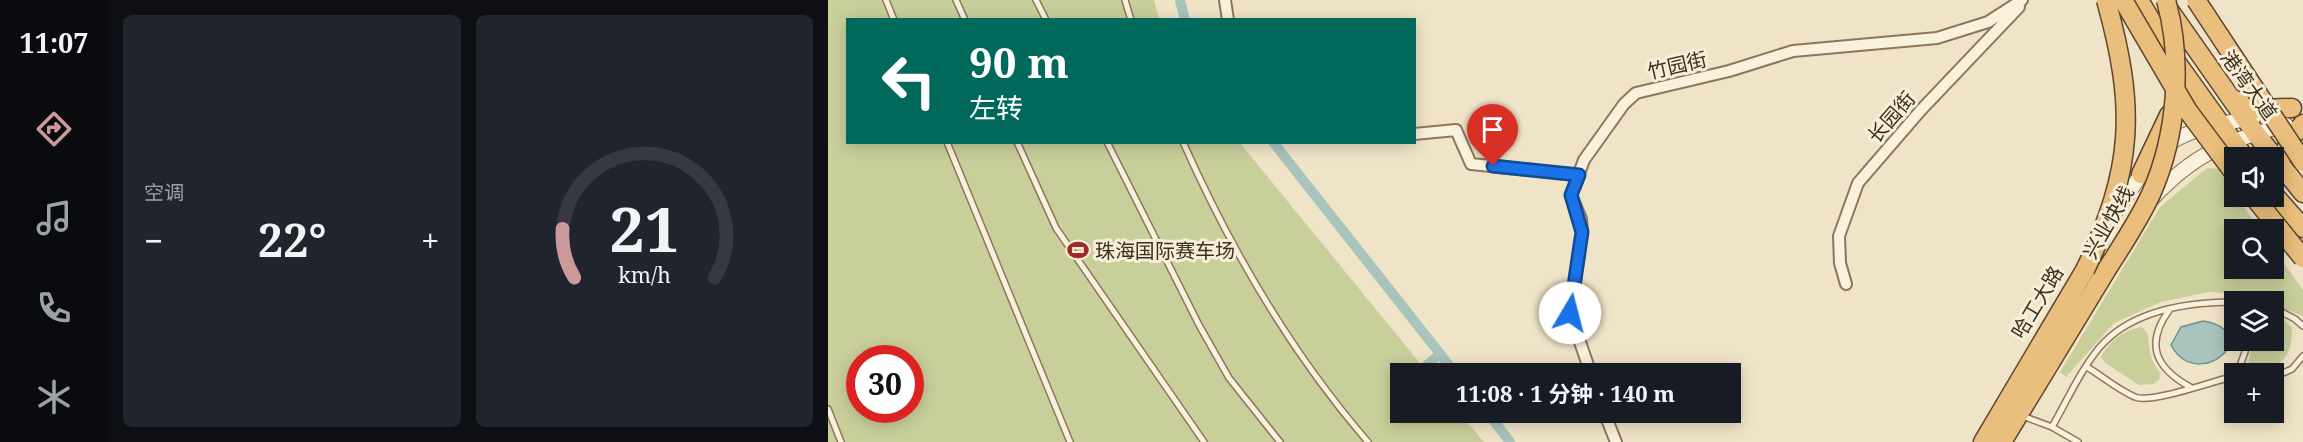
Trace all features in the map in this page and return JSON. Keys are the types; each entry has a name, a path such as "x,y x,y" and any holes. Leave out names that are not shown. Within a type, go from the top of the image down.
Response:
{"highway":[{"name":"兴业快线","path":"1983,442 2085,270 2117,190 2126,140 2126,97 2120,49 2106,0"},
{"path":"2123,0 2188,111 2224,159"},
{"path":"2139,0 2169,51 2237,147"},
{"name":"兴业快线","path":"2002,442 2139,219 2159,174 2175,96 2172,33 2165,0"},
{"name":"港湾大道","path":"2165,0 2178,26 2251,127 2303,193"},
{"path":"2196,0 2303,162"},
{"path":"2141,174 2166,123 2173,101 2169,51"},
{"path":"2231,98 2256,109 2300,114 2284,155 2288,174"},
{"path":"2284,206 2303,228"},
{"path":"2262,207 2303,258"}],"street":[{"path":"1226,0 1228,18"},
{"name":"竹园街","path":"1587,363 1570,313 1582,232 1571,195 1584,160 1624,104 1636,93 1729,71 1793,51 1937,39 1988,22 2024,0"},
{"name":"长园街","path":"1846,284 1840,262 1839,236 1858,183 1921,110 2024,0"},
{"path":"2010,442 2133,235 2151,200 2191,162 2209,150 2233,142 2251,127 2300,114"},
{"name":"哈工大路","path":"1976,442 2068,288 2141,174 2168,144 2221,125 2251,127"},
{"path":"1416,134 1456,130 1471,164 1579,175"},
{"path":"1608,423 1616,442"}],"lane":[{"path":"886,0 893,18"},
{"path":"956,0 964,18"},
{"path":"1036,0 1045,18"},
{"path":"1125,0 1130,18"},
{"path":"948,144 1070,442"},
{"path":"1018,144 1056,228 1204,442"},
{"path":"1108,144 1199,326 1229,378 1280,442"},
{"path":"1184,144 1249,273 1300,354 1368,442"},
{"path":"2052,427 2100,347 2120,330 2171,308 2198,303 2224,302"},
{"path":"2171,308 2157,327 2156,353 2170,376 2190,387"},
{"path":"2284,313 2303,327"},
{"path":"2284,373 2292,369 2303,356"},
{"path":"2087,367 2136,398 2157,399 2224,378"},
{"path":"828,409 842,442"},
{"path":"2025,417 2052,427 2078,442"}],"green space":[{"name":"珠海国际赛车场","path":"828,0 1154,0 1159,18 846,18 846,144 1241,144 1420,363 1390,363 1390,423 1468,423 1484,442 828,442"},
{"path":"2207,168 2219,169 2224,176 2224,207 2244,207 2252,219 2224,219 2224,279 2284,279 2284,264 2303,290 2303,316 2284,309 2284,291 2209,292 2161,302 2114,323 2066,377 2060,372 2160,207"},
{"path":"2284,319 2292,328 2292,338 2288,354 2284,359 2279,363 2248,363 2251,351 2284,351"},
{"path":"2142,327 2148,334 2151,355 2160,373 2159,380 2153,384 2139,385 2105,363 2101,357 2118,337 2130,330"}],"water":[{"path":"2203,321 2213,323 2224,330 2226,351 2208,363 2192,363 2184,359 2171,345 2181,327"}],"waterway":[{"path":"1180,0 1184,18"},
{"path":"1275,144 1447,363"},
{"path":"1430,363 1440,354"},
{"path":"1495,423 1510,442"}],"place":[{"name":"珠海国际赛车场","path":"1078,250"}],"route":[{"path":"1493,166 1579,175 1571,195 1581,219 1582,232 1570,313"}]}
